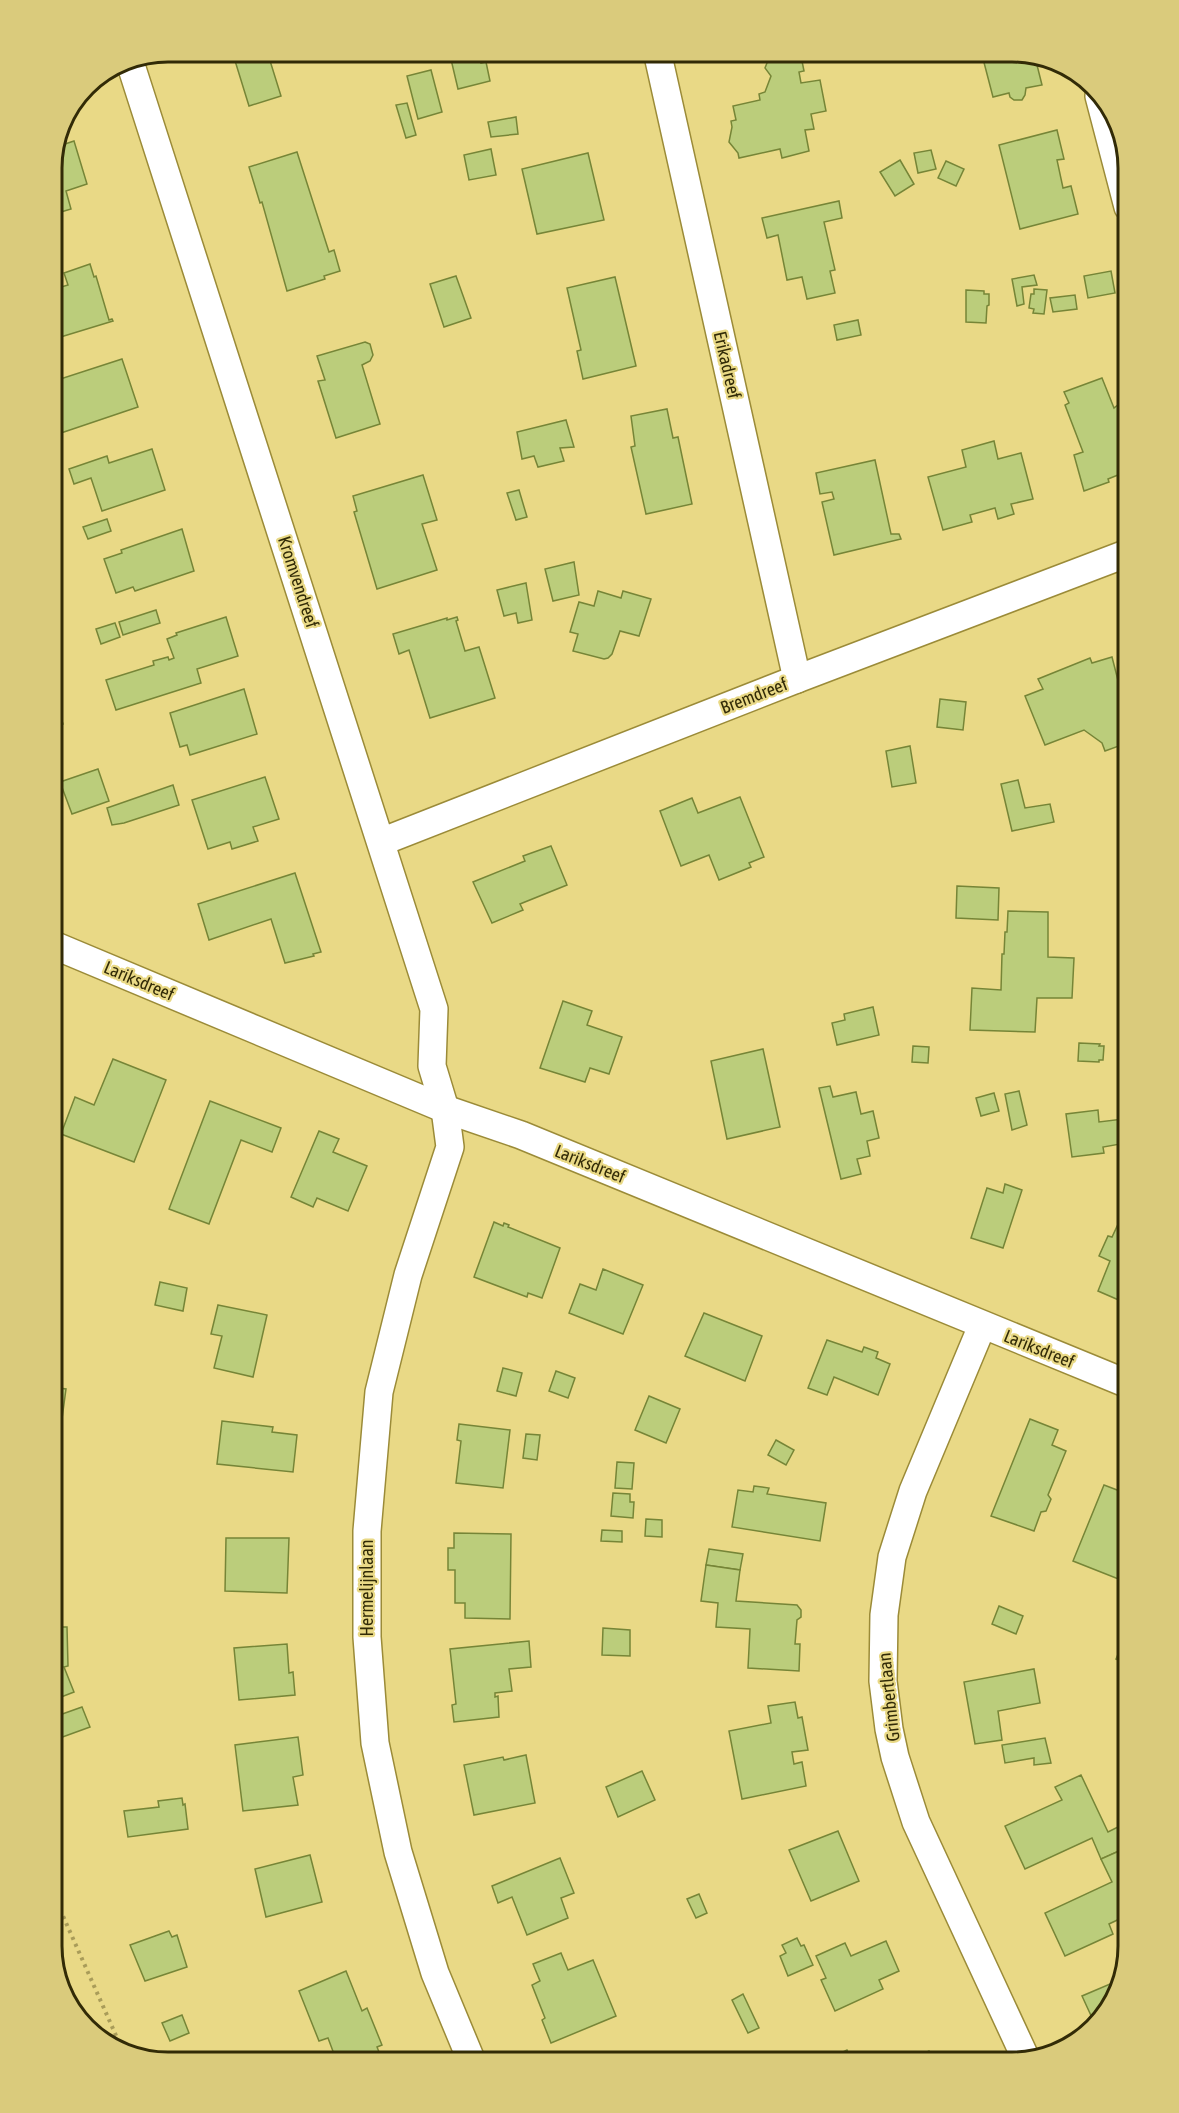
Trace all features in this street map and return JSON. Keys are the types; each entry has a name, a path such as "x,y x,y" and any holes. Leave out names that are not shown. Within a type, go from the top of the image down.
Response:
{"street":[{"name":"Erikadreef","path":"659,62 796,679"},
{"name":"Kromvendreef","path":"132,67 434,1009 432,1066 445,1109"},
{"path":"1105,118 1118,169"},
{"name":"Bremdreef","path":"381,842 796,679 1118,557"},
{"name":"Lariksdreef","path":"62,949 445,1109 521,1135 1118,1380"},
{"name":"Hermelijnlaan","path":"445,1109 450,1147 408,1275 379,1392 367,1532 367,1637 375,1743 398,1852 435,1973 468,2051"},
{"name":"Grimbertlaan","path":"982,1326 913,1491 892,1557 884,1614 883,1681 895,1757 916,1822 1022,2051"}],"path":[{"path":"62,1914 118,2040"}],"building":[{"path":"235,62 270,62 281,96 249,106"},
{"path":"452,62 486,62 490,81 458,89"},
{"path":"802,62 804,71 799,72 801,83 820,80 826,111 811,114 814,129 805,130 809,151 782,158 780,149 739,158 738,153 729,142 731,121 736,120 733,106 760,100 759,94 765,92 771,76 765,68 767,63"},
{"path":"984,62 1037,65 1042,85 1026,88 1022,100 1014,100 1009,93 993,97"},
{"path":"431,70 442,112 418,119 407,76"},
{"path":"407,103 416,135 406,138 396,105"},
{"path":"516,117 518,134 491,137 488,122"},
{"path":"1057,130 1064,159 1057,160 1063,188 1071,186 1078,214 1020,229 999,145"},
{"path":"74,141 87,184 66,191 71,209 62,212 62,153 64,144"},
{"path":"491,149 496,175 469,180 464,155"},
{"path":"931,150 936,169 918,173 914,153"},
{"path":"297,152 329,252 334,250 340,271 324,276 325,279 287,291 262,202 260,203 249,167"},
{"path":"588,153 604,220 537,234 522,169"},
{"path":"900,160 914,184 895,196 880,172"},
{"path":"946,161 964,169 956,186 938,178"},
{"path":"839,201 842,218 824,222 835,270 830,271 835,293 807,299 802,277 787,280 778,235 767,238 762,218"},
{"path":"90,264 94,277 96,276 109,320 113,321 62,337 62,287 68,285 64,273"},
{"path":"1111,271 1115,293 1088,298 1084,276"},
{"path":"1034,275 1037,285 1022,287 1024,304 1017,306 1012,279"},
{"path":"456,276 471,318 444,327 430,284"},
{"path":"615,277 636,366 583,379 577,351 581,350 567,288"},
{"path":"1034,289 1047,290 1044,314 1033,313 1034,309 1029,308"},
{"path":"966,290 984,291 984,294 989,294 986,323 966,322"},
{"path":"1075,295 1077,309 1053,312 1050,298"},
{"path":"858,320 861,335 837,340 834,325"},
{"path":"365,342 370,344 373,355 370,361 362,365 380,424 336,438 318,381 325,380 317,356"},
{"path":"122,359 138,407 62,433 62,378"},
{"path":"1102,378 1114,408 1118,405 1118,475 1108,479 1109,482 1084,491 1074,455 1083,452 1065,405 1069,403 1064,392"},
{"path":"667,409 673,438 678,437 692,504 646,514 631,447 635,446 631,416"},
{"path":"566,420 574,447 560,448 564,461 538,467 534,456 522,459 517,432"},
{"path":"994,441 998,459 1021,453 1033,499 1011,504 1014,514 998,519 995,508 970,515 972,522 943,530 928,477 966,467 962,450"},
{"path":"152,449 165,490 102,511 91,478 74,484 69,469 107,456 109,463"},
{"path":"875,460 891,534 899,534 901,539 834,555 822,502 834,499 832,492 820,494 816,473"},
{"path":"423,475 437,520 422,524 437,570 377,589 354,512 357,511 353,496"},
{"path":"519,490 527,517 516,520 507,493"},
{"path":"107,519 111,531 88,539 83,527"},
{"path":"182,529 194,571 135,591 133,587 116,593 104,559 122,553 121,550"},
{"path":"574,562 579,595 553,601 545,569"},
{"path":"526,583 532,620 518,623 516,613 504,616 497,590"},
{"path":"598,591 621,598 623,591 651,599 639,636 620,631 612,654 604,659 573,651 578,634 570,632 579,602 594,606"},
{"path":"156,610 160,623 123,635 119,622"},
{"path":"226,617 238,656 197,669 201,683 116,710 106,680 154,665 153,661 168,657 169,660 174,658 167,639 177,635 176,633"},
{"path":"457,617 456,621 465,651 479,647 495,698 430,718 409,650 399,654 393,634"},
{"path":"115,623 120,637 101,644 96,629"},
{"path":"1112,657 1118,680 1118,746 1105,751 1102,743 1084,730 1045,745 1025,696 1043,689 1038,679 1090,658 1092,663"},
{"path":"244,689 257,734 190,755 187,745 180,747 170,713"},
{"path":"940,699 966,702 963,730 937,727"},
{"path":"910,746 916,783 892,787 886,751"},
{"path":"98,769 109,801 72,814 62,781"},
{"path":"265,777 279,819 253,827 258,841 232,849 230,842 208,849 192,800"},
{"path":"1018,780 1025,808 1050,804 1054,822 1012,831 1001,784"},
{"path":"173,785 179,805 112,825 107,808"},
{"path":"740,797 764,857 749,863 751,867 719,880 709,855 681,866 660,811 692,798 698,813"},
{"path":"551,846 567,885 520,904 523,910 492,923 473,882 525,861 523,856"},
{"path":"295,873 321,952 285,963 271,919 209,940 198,904"},
{"path":"957,886 999,888 998,920 956,918"},
{"path":"1008,911 1048,912 1048,957 1074,958 1072,998 1037,998 1035,1032 970,1030 972,988 1001,990 1002,954 1004,954"},
{"path":"563,1001 592,1011 587,1025 622,1037 609,1074 590,1068 585,1082 540,1068"},
{"path":"873,1007 879,1035 837,1045 832,1023 845,1020 844,1014"},
{"path":"1079,1043 1104,1046 1103,1060 1099,1062 1078,1061"},
{"path":"913,1046 929,1047 928,1063 912,1062"},
{"path":"763,1049 780,1127 727,1139 711,1061"},
{"path":"113,1059 166,1080 134,1162 62,1134 75,1097 94,1105"},
{"path":"830,1086 833,1097 856,1092 861,1114 873,1111 879,1138 867,1141 870,1156 857,1159 861,1174 841,1179 819,1088"},
{"path":"1019,1091 1027,1125 1012,1130 1005,1094"},
{"path":"994,1093 999,1111 981,1116 976,1098"},
{"path":"210,1101 281,1128 272,1152 241,1140 209,1224 169,1209"},
{"path":"1098,1110 1099,1122 1118,1120 1118,1144 1103,1147 1104,1153 1072,1157 1066,1114"},
{"path":"319,1131 339,1139 333,1152 367,1166 348,1211 317,1198 313,1207 291,1197"},
{"path":"1005,1184 1022,1190 1003,1248 971,1238 987,1188 1003,1193"},
{"path":"494,1222 503,1226 504,1223 509,1225 508,1227 560,1248 542,1298 528,1293 527,1297 474,1277"},
{"path":"1118,1224 1118,1300 1098,1291 1110,1261 1099,1256 1108,1236 1112,1237"},
{"path":"603,1269 643,1285 623,1334 569,1313 580,1284 596,1290"},
{"path":"160,1282 187,1288 183,1311 155,1305"},
{"path":"218,1305 267,1315 253,1377 214,1368 222,1336 211,1334"},
{"path":"704,1313 762,1336 745,1381 685,1356"},
{"path":"827,1340 862,1352 864,1347 878,1352 876,1358 890,1364 878,1395 834,1377 827,1395 808,1388"},
{"path":"503,1368 522,1373 516,1396 497,1391"},
{"path":"556,1371 575,1378 568,1398 549,1391"},
{"path":"62,1388 66,1389 62,1419"},
{"path":"649,1396 680,1409 666,1443 635,1430"},
{"path":"1030,1419 1058,1430 1052,1445 1066,1451 1048,1495 1051,1499 1046,1511 1041,1512 1034,1531 991,1516"},
{"path":"222,1421 273,1427 272,1432 297,1435 293,1472 217,1464"},
{"path":"459,1424 510,1430 503,1488 456,1483 461,1441 457,1440"},
{"path":"526,1434 540,1435 537,1460 523,1458"},
{"path":"776,1440 794,1450 786,1465 768,1455"},
{"path":"617,1462 634,1463 632,1489 615,1488"},
{"path":"1104,1485 1118,1490 1118,1579 1073,1561"},
{"path":"754,1486 769,1488 767,1494 826,1503 820,1541 732,1527 738,1490 753,1492"},
{"path":"613,1493 630,1494 630,1502 634,1502 633,1518 611,1516"},
{"path":"646,1519 662,1520 662,1537 645,1536"},
{"path":"602,1530 622,1531 622,1542 601,1541"},
{"path":"454,1533 511,1534 510,1619 465,1618 465,1603 455,1603 455,1570 448,1570 448,1548 454,1548"},
{"path":"226,1538 289,1538 287,1593 225,1591"},
{"path":"709,1549 743,1554 740,1570 706,1565"},
{"path":"706,1565 740,1570 736,1601 797,1605 801,1610 801,1617 797,1620 795,1644 800,1644 799,1671 748,1668 750,1629 716,1627 718,1603 701,1601"},
{"path":"999,1606 1023,1616 1016,1634 992,1624"},
{"path":"62,1627 67,1627 68,1666 64,1667 74,1692 62,1697"},
{"path":"603,1628 630,1630 630,1656 602,1655"},
{"path":"529,1641 531,1667 509,1669 512,1691 495,1693 495,1697 498,1696 499,1717 454,1722 452,1705 456,1704 450,1649"},
{"path":"287,1644 289,1673 293,1672 295,1695 239,1700 234,1648"},
{"path":"1034,1669 1040,1703 998,1711 1002,1740 975,1744 964,1682"},
{"path":"795,1702 798,1718 802,1717 808,1750 792,1752 794,1764 802,1762 806,1786 742,1799 729,1731 771,1723 768,1706"},
{"path":"82,1707 90,1727 62,1737 62,1714"},
{"path":"298,1737 303,1775 293,1777 298,1805 243,1811 235,1745"},
{"path":"1045,1738 1051,1763 1034,1765 1034,1758 1005,1763 1002,1745"},
{"path":"526,1755 535,1803 474,1815 464,1765"},
{"path":"642,1771 655,1800 618,1817 606,1787"},
{"path":"1081,1775 1108,1832 1118,1827 1118,1851 1101,1859 1092,1838 1025,1869 1005,1826 1062,1800 1055,1787"},
{"path":"182,1798 183,1805 185,1804 188,1829 128,1837 124,1811 159,1807 158,1801"},
{"path":"838,1831 859,1881 811,1901 789,1850"},
{"path":"1118,1851 1118,1920 1109,1924 1113,1934 1065,1956 1045,1913 1112,1882 1101,1859"},
{"path":"310,1855 322,1902 266,1917 255,1869"},
{"path":"560,1858 574,1893 561,1898 568,1918 527,1935 512,1897 498,1903 492,1886"},
{"path":"699,1894 707,1913 696,1918 687,1899"},
{"path":"169,1931 172,1937 177,1935 187,1967 145,1981 130,1945"},
{"path":"797,1938 801,1946 804,1945 813,1965 788,1976 780,1956 786,1953 782,1945"},
{"path":"886,1941 899,1971 879,1980 883,1989 835,2011 821,1980 826,1978 816,1956 845,1943 851,1956"},
{"path":"561,1953 568,1970 593,1960 616,2016 551,2043 542,2020 545,2018 532,1985 540,1981 533,1964"},
{"path":"346,1971 362,2011 367,2008 382,2045 377,2047 379,2051 333,2051 328,2038 319,2041 299,1991"},
{"path":"1110,1984 1100,2005 1091,2016 1082,1996"},
{"path":"743,1994 759,2028 748,2033 732,2000"},
{"path":"182,2015 189,2033 170,2041 162,2023"}]}
